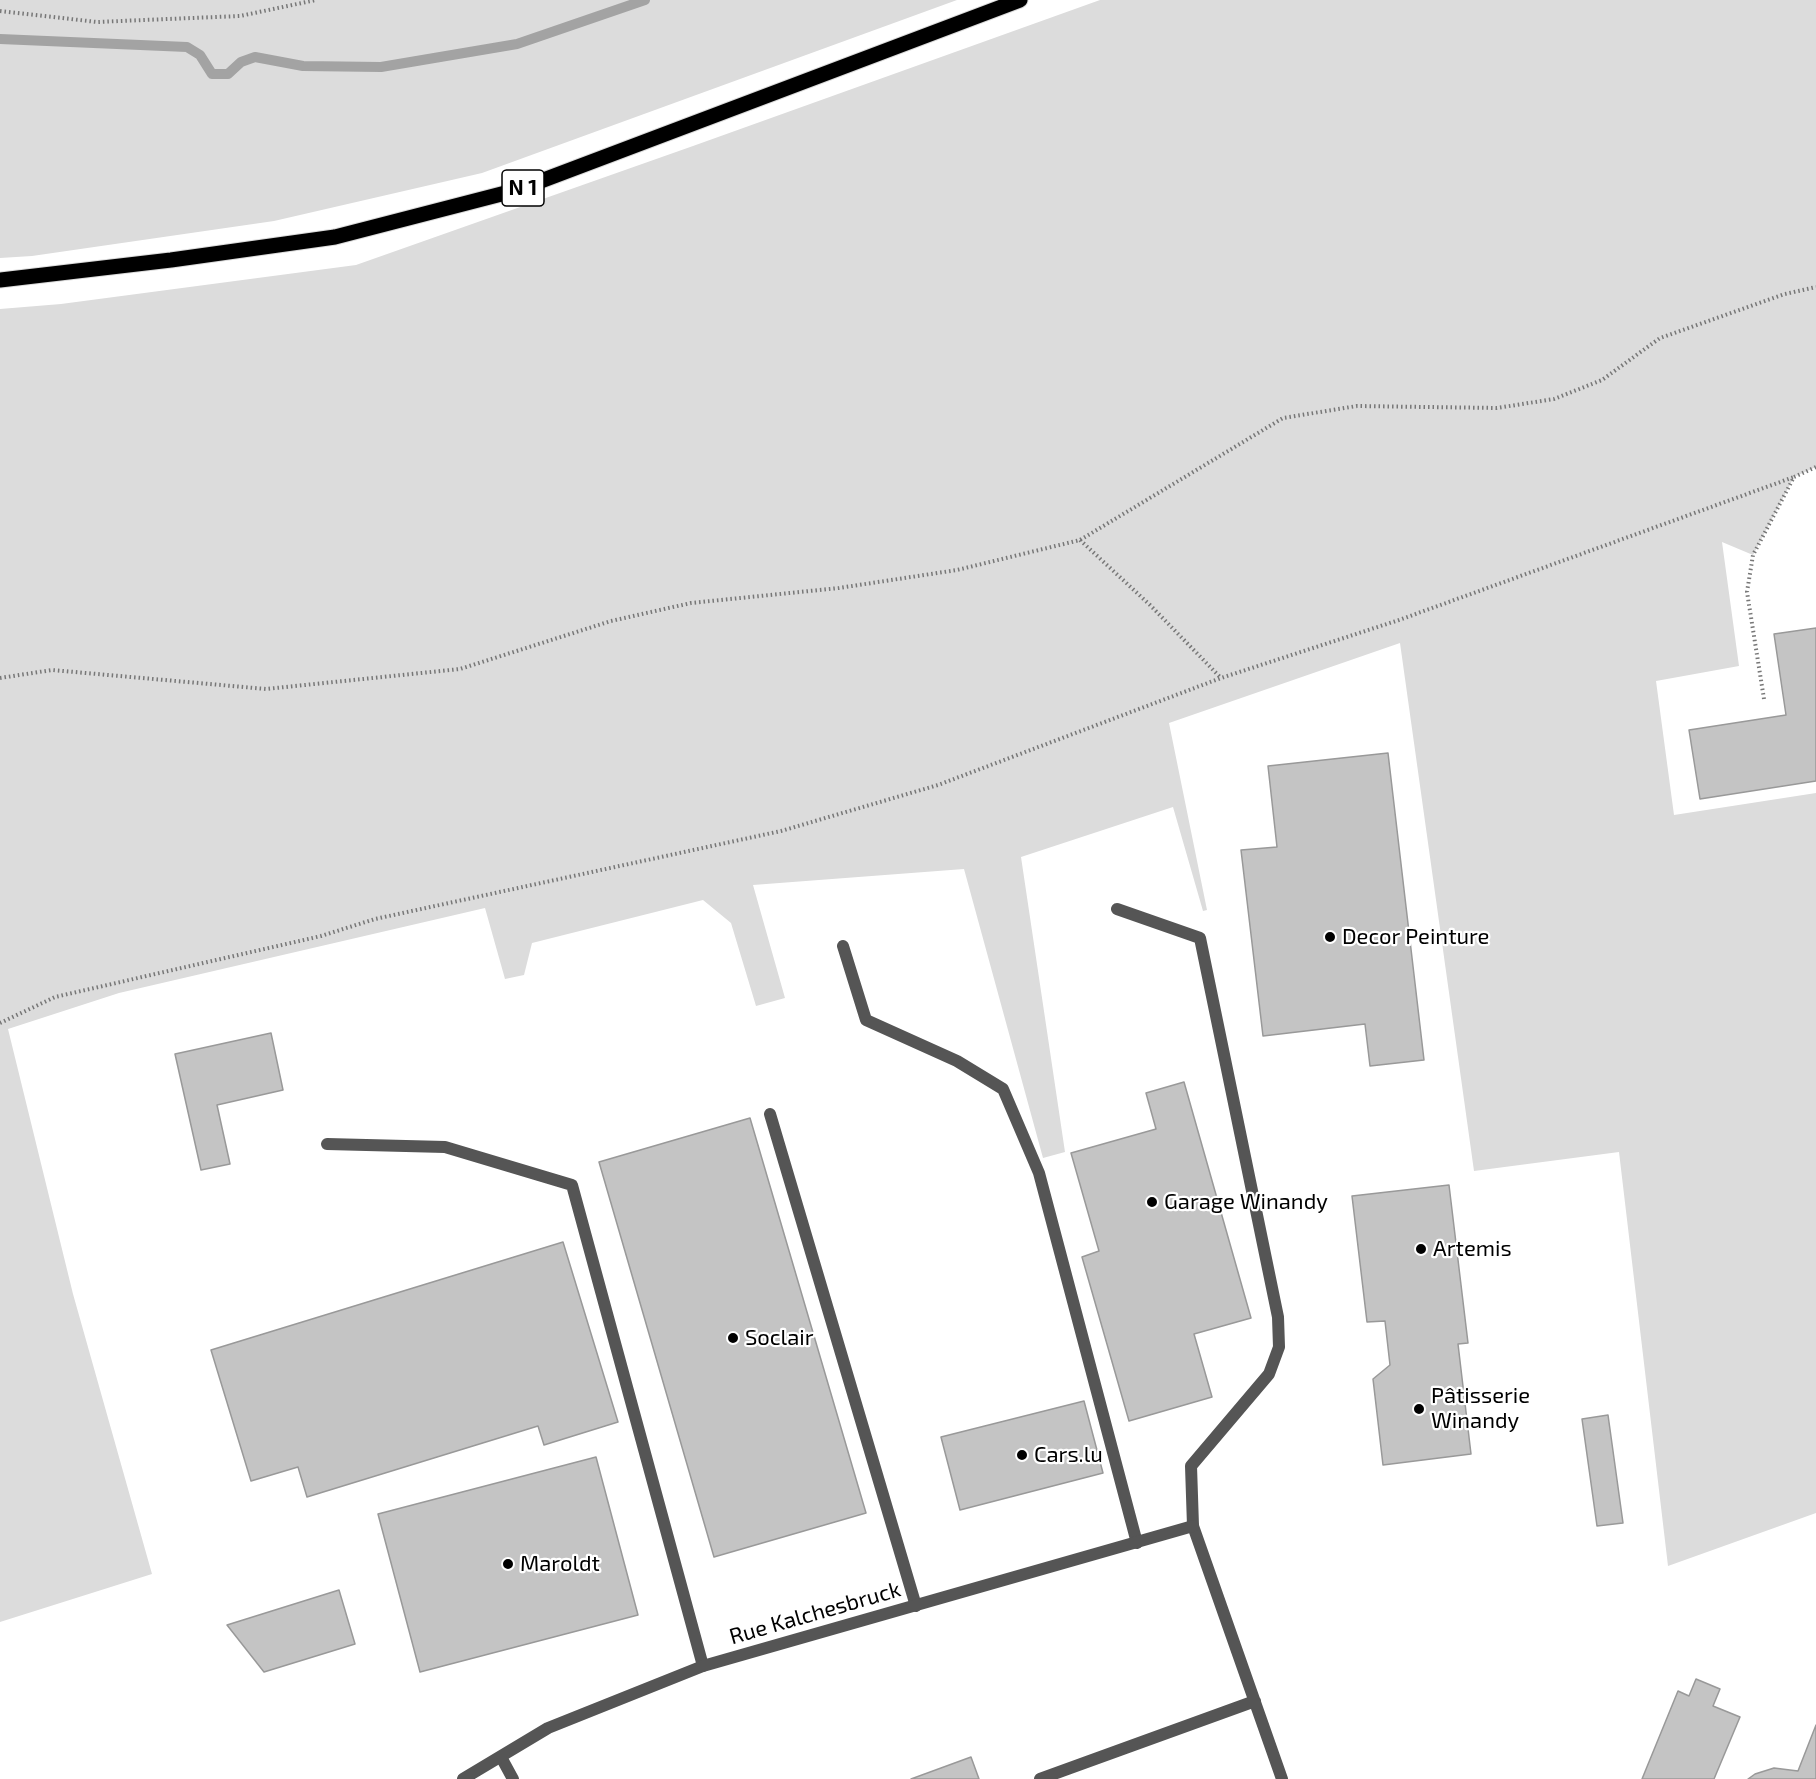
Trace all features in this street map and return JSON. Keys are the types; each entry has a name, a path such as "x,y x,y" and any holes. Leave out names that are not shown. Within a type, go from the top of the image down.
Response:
{"main road":[{"name":"N 1","path":"0,280 171,260 335,237 517,190 1020,0"}],"street":[{"path":"1117,909 1200,938 1278,1317 1279,1347 1269,1374 1191,1466 1193,1526 1282,1779"},
{"path":"843,946 866,1020 957,1061 1003,1089 1039,1173 1137,1543"},
{"path":"770,1114 915,1606"},
{"path":"327,1143 445,1147 572,1185 703,1666"},
{"name":"Rue Kalchesbruck","path":"463,1779 548,1728 703,1666 1193,1526"},
{"path":"1040,1779 1254,1701"},
{"path":"501,1756 513,1779"}],"path":[{"path":"0,11 97,22 240,16 316,0"},
{"path":"0,678 52,670 266,689 460,669 611,621 691,603 839,588 957,570 1080,540 1283,418 1358,406 1497,408 1554,399 1602,380 1660,338 1785,294 1816,288"},
{"path":"0,1023 55,997 321,936 375,919 781,831 938,785 1221,678 1399,620 1794,477 1816,467"},
{"path":"1764,699 1746,592 1753,555 1794,477"},
{"path":"1080,540 1150,604 1221,678"}],"shaded area":[{"path":"0,0 957,0 482,173 274,221 32,256 0,258"},
{"path":"1100,0 1816,0 1816,467 1794,477 1753,555 1722,542 1739,666 1656,681 1674,815 1816,793 1816,1513 1668,1566 1619,1152 1474,1171 1400,643 1169,723 1207,910 1203,911 1173,807 1021,857 1065,1152 1043,1158 964,869 753,885 785,998 756,1006 731,923 703,900 532,943 524,975 505,979 485,908 119,993 8,1029 73,1294 152,1574 0,1622 0,309 61,304 356,265"}],"building":[{"path":"1816,628 1816,781 1700,799 1689,730 1786,715 1774,634"},
{"name":"Decor Peinture","path":"1388,753 1424,1060 1370,1066 1365,1024 1263,1036 1241,850 1277,847 1268,766"},
{"path":"271,1033 283,1090 217,1105 230,1164 201,1170 175,1054"},
{"name":"Garage Winandy","path":"1184,1082 1251,1318 1194,1334 1212,1397 1129,1421 1082,1257 1099,1251 1071,1153 1156,1129 1146,1093"},
{"name":"Soclair","path":"750,1118 866,1513 714,1557 599,1162"},
{"path":"1449,1185 1468,1343 1458,1344 1471,1454 1383,1465 1373,1379 1390,1365 1385,1321 1367,1322 1352,1196"},
{"path":"563,1242 618,1422 544,1445 538,1426 307,1497 298,1467 251,1481 211,1350"},
{"name":"Cars.lu","path":"1084,1401 1103,1473 960,1510 941,1437"},
{"path":"1608,1415 1623,1523 1597,1526 1582,1419"},
{"path":"596,1457 638,1615 420,1672 378,1514"},
{"path":"339,1590 355,1644 264,1672 227,1625"},
{"path":"1696,1679 1720,1689 1713,1706 1740,1717 1714,1779 1642,1779 1678,1691 1689,1696"},
{"path":"1816,1725 1816,1779 1748,1779 1755,1774 1774,1768 1798,1771"},
{"path":"971,1757 979,1779 911,1779"}],"waterway":[{"path":"0,39 187,47 200,55 212,74 228,74 241,62 255,57 303,66 381,67 517,44 645,0"}],"place":[{"name":"Decor Peinture","path":"1330,937"},
{"name":"Garage Winandy","path":"1152,1202"},
{"name":"Artemis","path":"1421,1249"},
{"name":"Soclair","path":"733,1338"},
{"name":"Pâtisserie Winandy","path":"1419,1409"},
{"name":"Cars.lu","path":"1022,1455"},
{"name":"Maroldt","path":"508,1564"}]}
